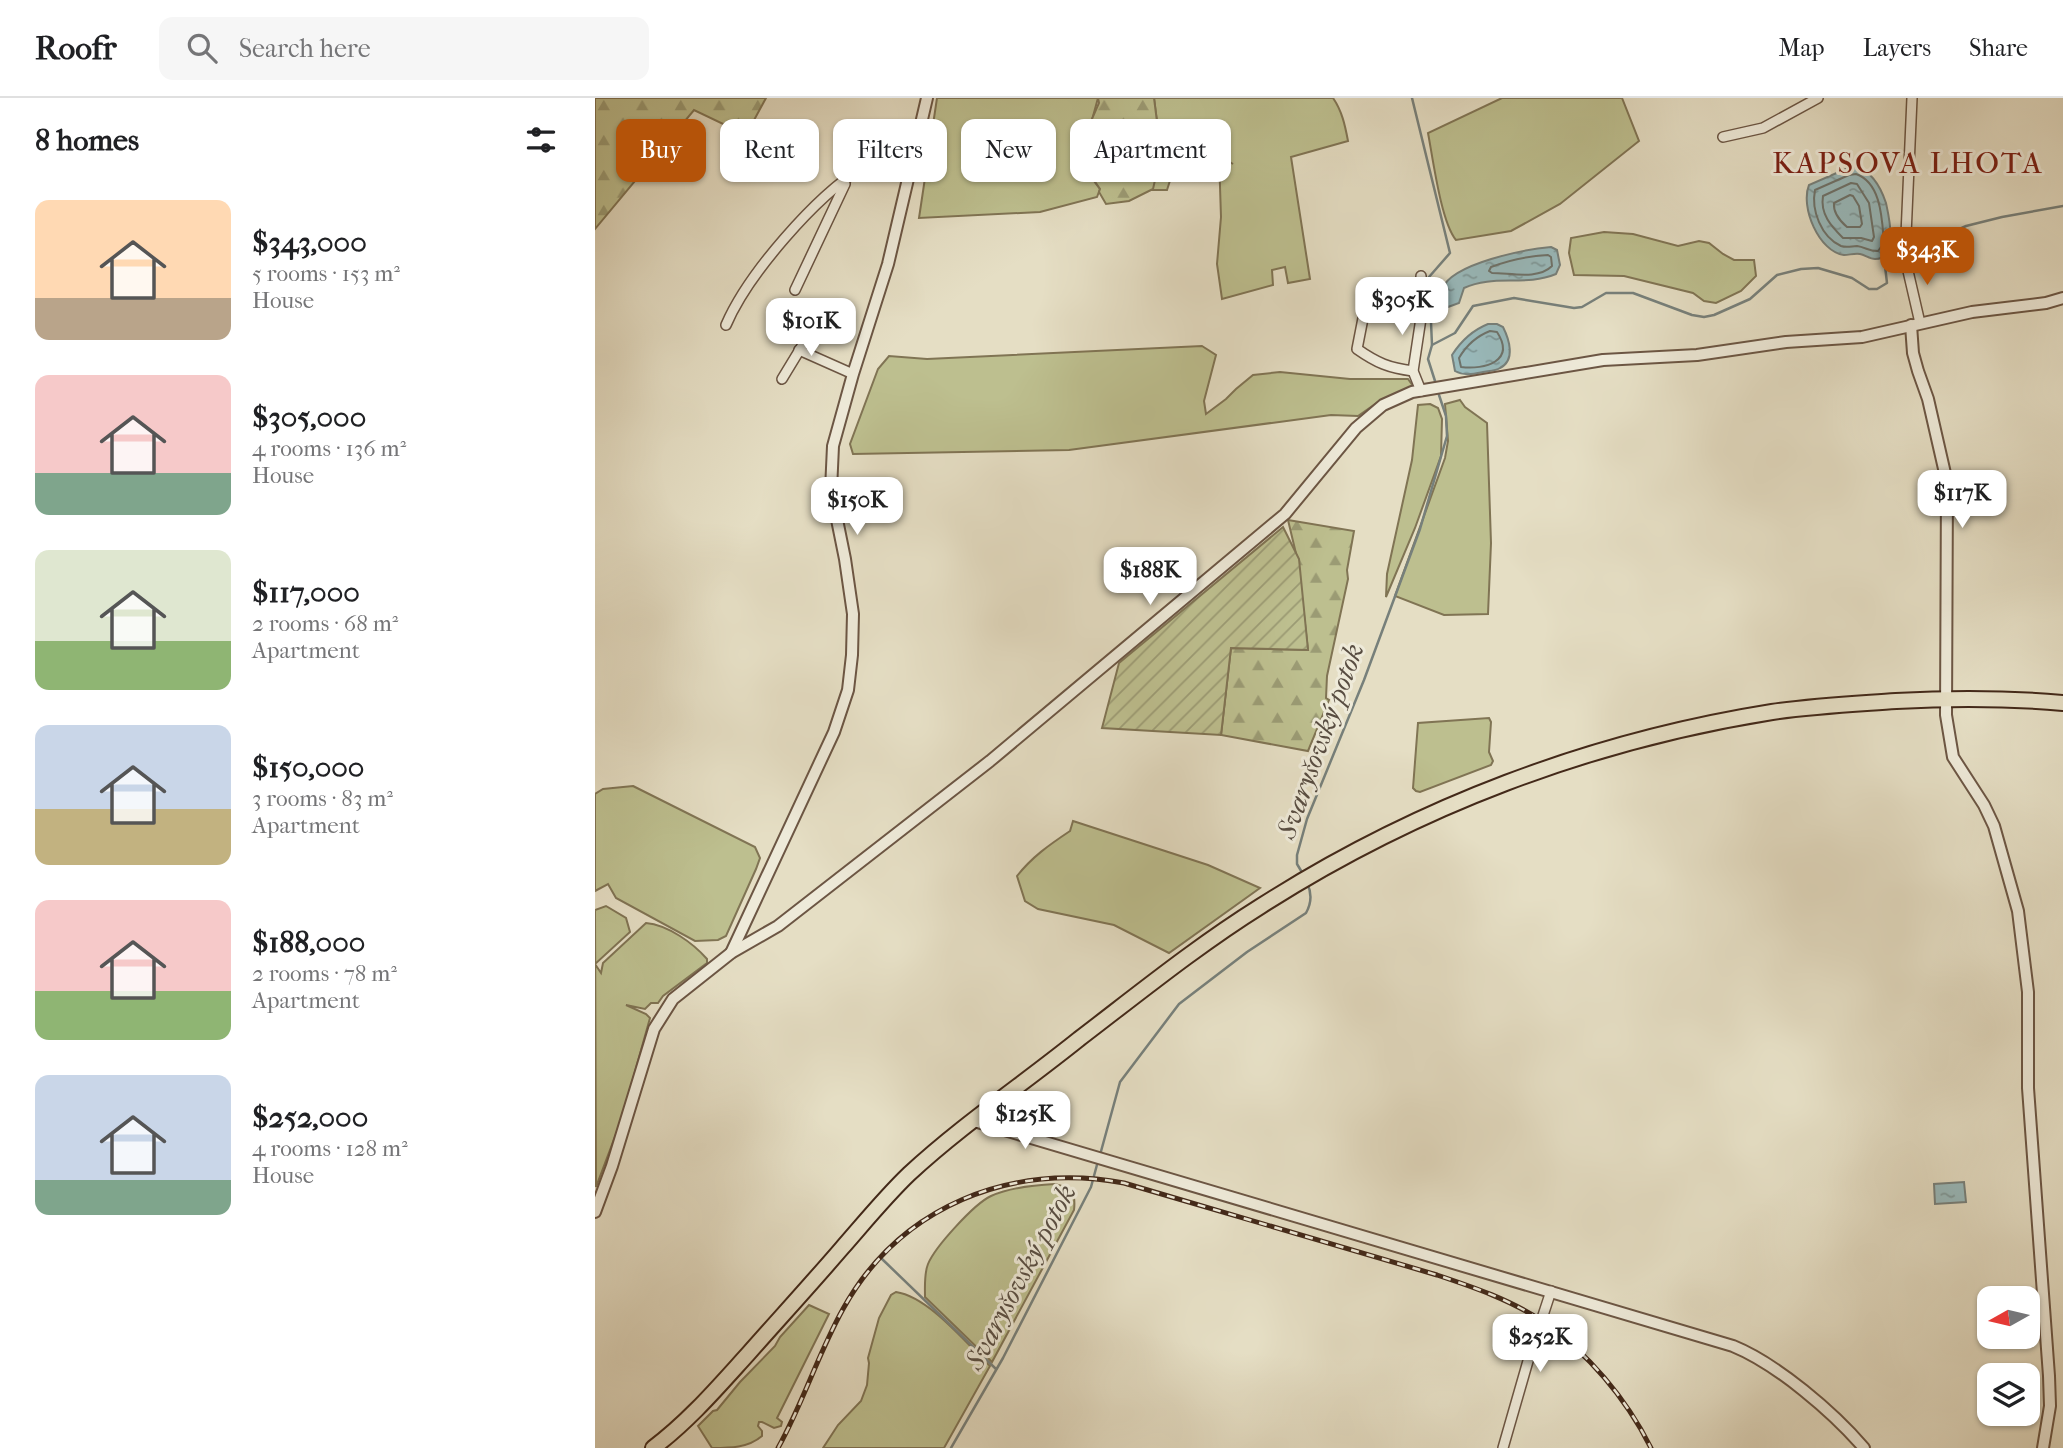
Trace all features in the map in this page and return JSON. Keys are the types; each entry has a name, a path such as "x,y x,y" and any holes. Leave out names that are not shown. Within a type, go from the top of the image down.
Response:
{"main road":[{"path":"653,1448 721,1385 909,1175 974,1121 1227,928 1296,884 1389,833 1458,801 1549,767 1640,739 1710,723 1776,711 1854,704 1947,699 2063,703"}],"street":[{"path":"922,119 927,98"},
{"path":"1723,137 1763,128 1818,98"},
{"path":"1912,98 1905,254 1915,324 1913,353 1928,399 1947,482 1946,715 1953,757 1994,825 2018,911 2028,992 2028,1088 2050,1406 2042,1448"},
{"path":"726,325 739,299 774,251 844,182"},
{"path":"795,290 845,182"},
{"path":"731,953 834,732 848,690 853,614 831,490 833,446 888,264 907,182"},
{"path":"1421,276 1423,305 1413,371 1421,391"},
{"path":"595,1212 613,1166 654,1029 673,999 731,953 778,926 990,761 1285,514 1356,428 1383,405 1412,392 1603,360 1697,355 1786,342 1862,337 1972,312 2046,303 2063,298"},
{"path":"1366,303 1357,349 1374,361 1391,368 1413,371"},
{"path":"782,379 816,323"},
{"path":"799,349 853,374"},
{"path":"974,1121 1733,1346 1753,1354 1775,1368 1830,1414 1864,1448"},
{"path":"1503,1448 1551,1292"}],"green space":[{"path":"595,98 766,98 755,119 720,119 720,122 694,110 687,119 616,119 616,182 634,182 595,229"},
{"path":"937,98 1098,98 1092,119 1070,119 1070,182 1095,182 1100,189 1097,197 1040,212 919,218 924,182 947,182 947,119 934,119"},
{"path":"1098,98 1154,98 1157,119 1092,119 1099,103"},
{"path":"1154,98 1333,98 1341,113 1348,141 1291,157 1310,279 1288,283 1285,267 1272,270 1273,285 1222,299 1217,264 1221,217 1220,182 1231,182 1231,119 1157,119"},
{"path":"1502,98 1622,98 1639,141 1560,204 1511,231 1456,240 1442,205 1428,133"},
{"path":"1095,182 1155,182 1153,189 1129,201 1106,204"},
{"path":"1154,182 1170,182 1167,190 1152,190"},
{"path":"1604,232 1633,234 1678,246 1699,241 1709,243 1734,260 1754,260 1756,276 1741,291 1716,303 1704,301 1693,293 1624,276 1574,275 1569,253 1571,238"},
{"path":"1202,346 1216,355 1204,401 1206,414 1253,375 1280,372 1350,379 1408,379 1413,386 1378,402 1358,416 1331,415 1069,450 853,454 850,444 878,369 889,356 927,359"},
{"path":"1460,400 1487,423 1491,543 1488,614 1444,615 1395,596 1445,458 1448,441 1445,404"},
{"path":"1430,404 1438,408 1442,419 1441,456 1386,597 1387,574 1412,460 1418,405"},
{"path":"1288,520 1354,531 1347,570 1348,579 1327,676 1326,698 1329,700 1308,751 1221,735 1231,648 1308,650 1298,562"},
{"path":"1283,527 1299,559 1308,650 1231,648 1221,735 1102,728 1119,663"},
{"path":"1489,718 1489,752 1493,761 1491,765 1420,792 1413,788 1418,723"},
{"path":"633,786 755,847 760,858 726,936 718,940 695,941 616,898 608,884 595,891 595,794 603,789"},
{"path":"1073,821 1208,865 1260,888 1169,953 1114,925 1038,909 1025,901 1017,876 1041,852 1070,831"},
{"path":"606,906 626,918 630,932 595,964 595,910"},
{"path":"646,923 663,927 679,936 707,959 707,963 663,996 658,1003 651,1003 645,1009 626,1005 650,1018 622,1118 596,1187 595,964 601,973 603,963"},
{"path":"1055,1184 1072,1192 1074,1210 992,1362 925,1297 928,1264 965,1217 991,1196 1031,1186"},
{"path":"896,1292 921,1302 934,1312 990,1366 944,1448 823,1448 838,1425 861,1401 867,1385 868,1358 879,1318 891,1295"},
{"path":"809,1305 829,1314 777,1418 782,1422 781,1426 774,1428 759,1422 762,1436 757,1440 739,1446 712,1448 698,1426 717,1410"}],"water":[{"path":"1857,167 1875,181 1887,209 1890,245 1882,257 1875,259 1860,254 1844,255 1827,246 1814,227 1807,205 1809,185 1848,168"},
{"path":"1551,247 1557,250 1560,265 1556,274 1532,280 1475,284 1464,288 1459,303 1448,307 1441,300 1442,289 1460,272 1491,259"},
{"path":"1488,324 1503,327 1510,349 1508,360 1496,370 1472,374 1455,371 1452,355 1472,333"},
{"path":"1964,1182 1966,1202 1935,1204 1934,1184"}],"waterway":[{"path":"1412,98 1450,253 1429,277 1432,345"},
{"name":"Svaryšovský potok","path":"1435,381 1428,359 1432,345 1455,333 1473,306 1514,298 1574,308 1582,307 1606,293 1633,293 1704,317 1750,299 1777,275 1818,268 1852,278 1869,289 1877,289 1887,283 1885,266 1889,262 1966,226 2063,206"},
{"name":"Svaryšovský potok","path":"1303,874 1297,864 1297,855 1307,819 1364,680 1420,529 1447,436 1446,416 1439,395"},
{"name":"Svaryšovský potok","path":"1100,1155 1120,1082 1179,1004 1247,952 1306,913 1310,898 1307,883"},
{"name":"Svaryšovský potok","path":"951,1448 1003,1358 1091,1187 1098,1161"},
{"path":"881,1258 996,1369"}],"railway":[{"path":"778,1448 843,1309 867,1273 895,1243 927,1218 1000,1186 1040,1179 1082,1178 1124,1183 1437,1275 1505,1300 1542,1321 1590,1362 1618,1394 1651,1448"}],"district":[{"name":"KAPSOVA LHOTA","path":"1908,163"}]}
